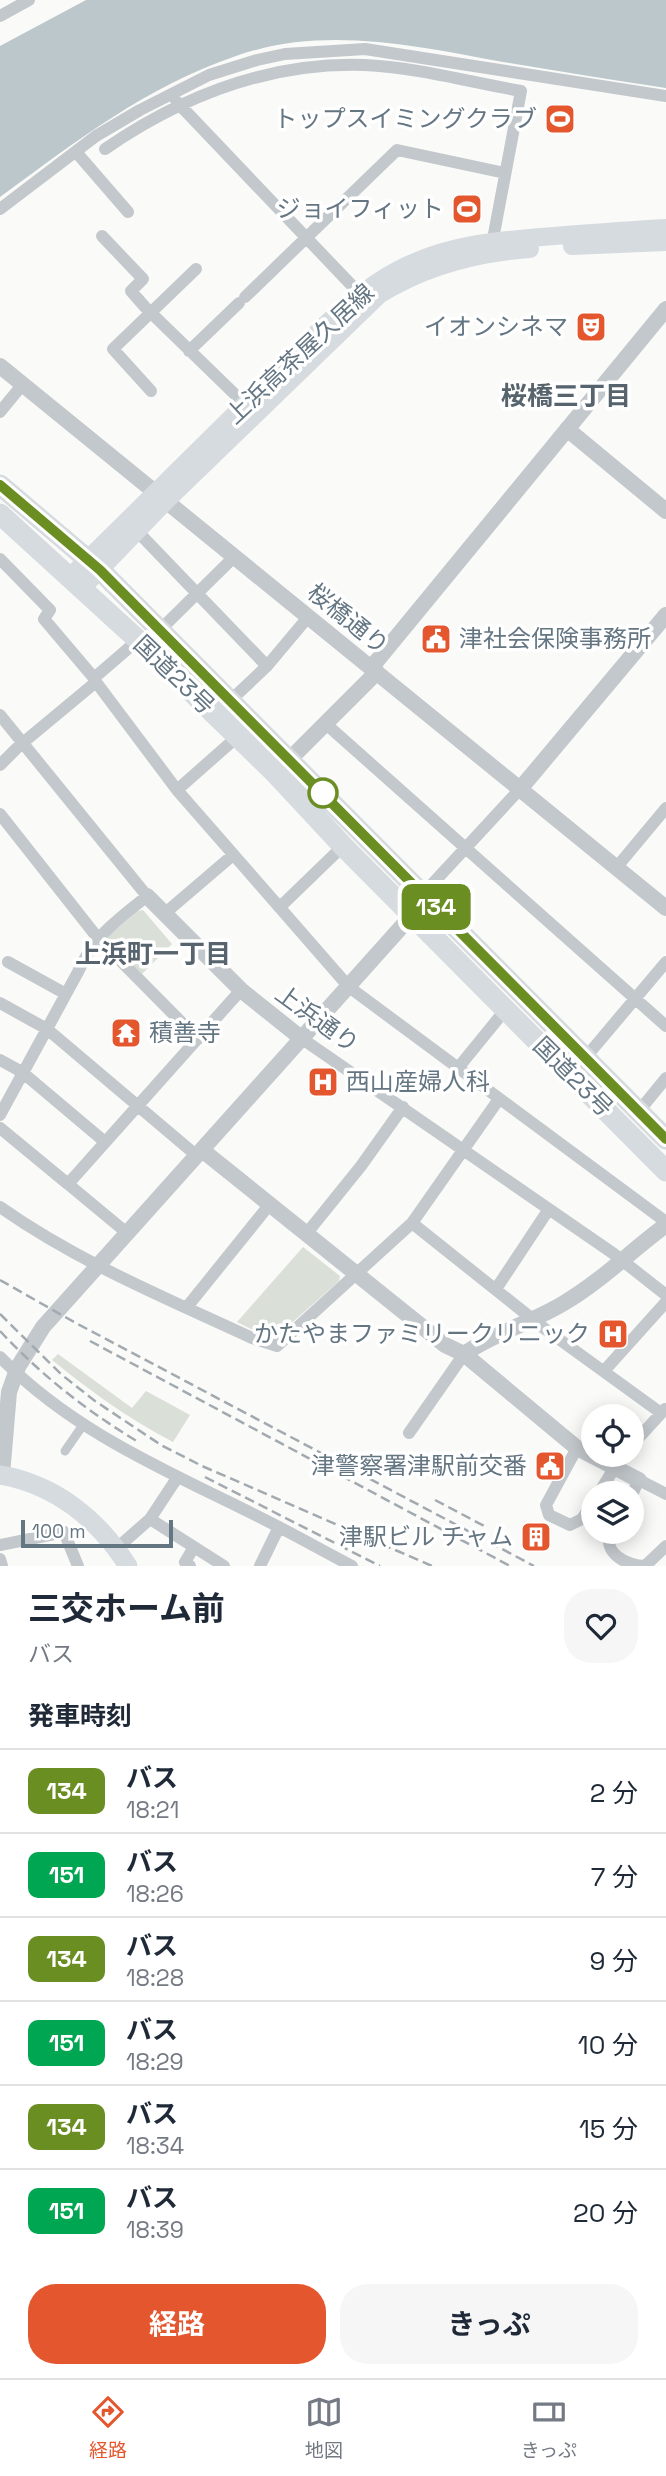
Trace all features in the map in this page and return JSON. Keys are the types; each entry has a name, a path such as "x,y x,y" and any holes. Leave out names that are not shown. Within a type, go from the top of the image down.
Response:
{"highway":[{"name":"国道23号","path":"0,485 94,564 231,700 343,846 666,1171"},
{"name":"国道23号","path":"0,514 138,640 237,737 283,767 423,894 666,1138"}],"main road":[{"name":"上浜高茶屋久居線","path":"76,582 250,409 359,293 390,274 428,256 494,239 666,228"},
{"name":"上浜高茶屋久居線","path":"250,409 367,304 416,274 501,251 666,242"},
{"name":"上浜高茶屋久居線","path":"94,564 137,531 161,496"},
{"path":"1,1475 40,1487 67,1502 100,1529 128,1566"}],"street":[{"path":"0,16 29,0"},
{"path":"0,209 113,125 169,94 209,75 257,60 310,51 365,49 666,96"},
{"path":"106,149 142,125 181,106 246,79 279,71 334,65 391,68 521,91 494,239"},
{"path":"169,94 359,293"},
{"path":"188,351 397,150 505,173"},
{"path":"76,152 128,212"},
{"path":"102,236 143,279 131,291 188,351 250,409"},
{"path":"151,391 113,349 196,269"},
{"path":"283,767 374,670 666,309"},
{"name":"桜橋通り","path":"0,366 666,908"},
{"path":"0,412 23,384"},
{"path":"567,429 666,511"},
{"path":"137,531 267,666"},
{"path":"160,630 235,556"},
{"path":"0,559 50,610 44,619 95,680 177,790 349,987 666,1224 566,1302 535,1319 479,1343 464,1354 409,1433"},
{"path":"1,1475 9,1392 16,1373 43,1327 196,1150 349,987 413,914 423,894 520,789 666,615"},
{"path":"231,700 267,666 309,616"},
{"path":"0,765 138,640"},
{"name":"上浜通り","path":"0,715 146,896 241,990 301,1038 622,1259 666,1295"},
{"path":"326,724 666,1026"},
{"path":"177,790 237,737"},
{"path":"616,868 666,808"},
{"path":"0,814 97,937 198,1039"},
{"path":"280,907 343,846"},
{"path":"164,914 233,855"},
{"path":"0,1115 97,937 146,896"},
{"path":"8,962 66,994"},
{"path":"586,1057 666,962"},
{"path":"68,1184 241,990"},
{"path":"0,1003 47,1029 138,1105 270,1204 445,1345 464,1354 581,1449"},
{"path":"458,1068 506,1009"},
{"path":"0,1060 22,1072 105,1142"},
{"path":"639,1111 666,1078"},
{"path":"0,1207 36,1232 97,1266 252,1338 277,1346 412,1223 499,1099"},
{"path":"307,1233 361,1166 403,1107"},
{"path":"0,1128 127,1233"},
{"path":"187,1307 270,1204"},
{"path":"496,1289 550,1209"},
{"path":"412,1223 604,1371 664,1411 644,1432"},
{"path":"604,1371 666,1302"},
{"path":"0,1357 16,1373 83,1425 128,1453 352,1566"},
{"path":"65,1451 83,1425"},
{"path":"577,1448 546,1505 549,1515 570,1525 581,1520"},
{"path":"117,1548 150,1519 177,1478"},
{"path":"644,1489 666,1494"},
{"path":"150,1519 224,1566"},
{"path":"260,1566 279,1527"},
{"path":"0,1545 64,1532 78,1566"},
{"path":"608,1544 614,1554 637,1566 645,1566 665,1548"},
{"path":"190,1566 185,1562 194,1547"},
{"path":"0,1559 2,1566"}],"shaded area":[{"path":"86,0 666,0 666,88 370,41 302,42 269,47 203,68 142,99 84,136 0,197 0,46"},
{"path":"143,910 172,944 142,974 108,940 108,936 138,911"},
{"path":"303,1247 340,1276 339,1281 277,1336 255,1331 237,1322"},
{"path":"58,1354 132,1408 146,1391 190,1415 173,1442 125,1414 52,1360"}],"railway":[{"path":"0,1280 534,1566"},
{"path":"0,1314 62,1375 95,1401 161,1445 202,1466 432,1566"},
{"path":"0,1331 66,1392 140,1443"},
{"path":"90,1341 510,1566"},
{"path":"205,1477 380,1566"},
{"path":"435,1500 488,1528"}],"bus line":[{"name":"134","path":"0,485 100,570 666,1139"}],"place":[{"name":"トップスイミングクラブ","path":"560,119"},
{"name":"ジョイフィット","path":"467,209"},
{"name":"イオンシネマ","path":"591,327"},
{"name":"津社会保険事務所","path":"436,639"},
{"name":"積善寺","path":"126,1033"},
{"name":"西山産婦人科","path":"323,1082"},
{"name":"かたやまファミリークリニック","path":"613,1334"},
{"name":"津警察署津駅前交番","path":"550,1466"},
{"name":"津駅ビル チャム","path":"536,1537"}],"district":[{"name":"桜橋三丁目","path":"566,396"},
{"name":"上浜町一丁目","path":"153,954"}]}
